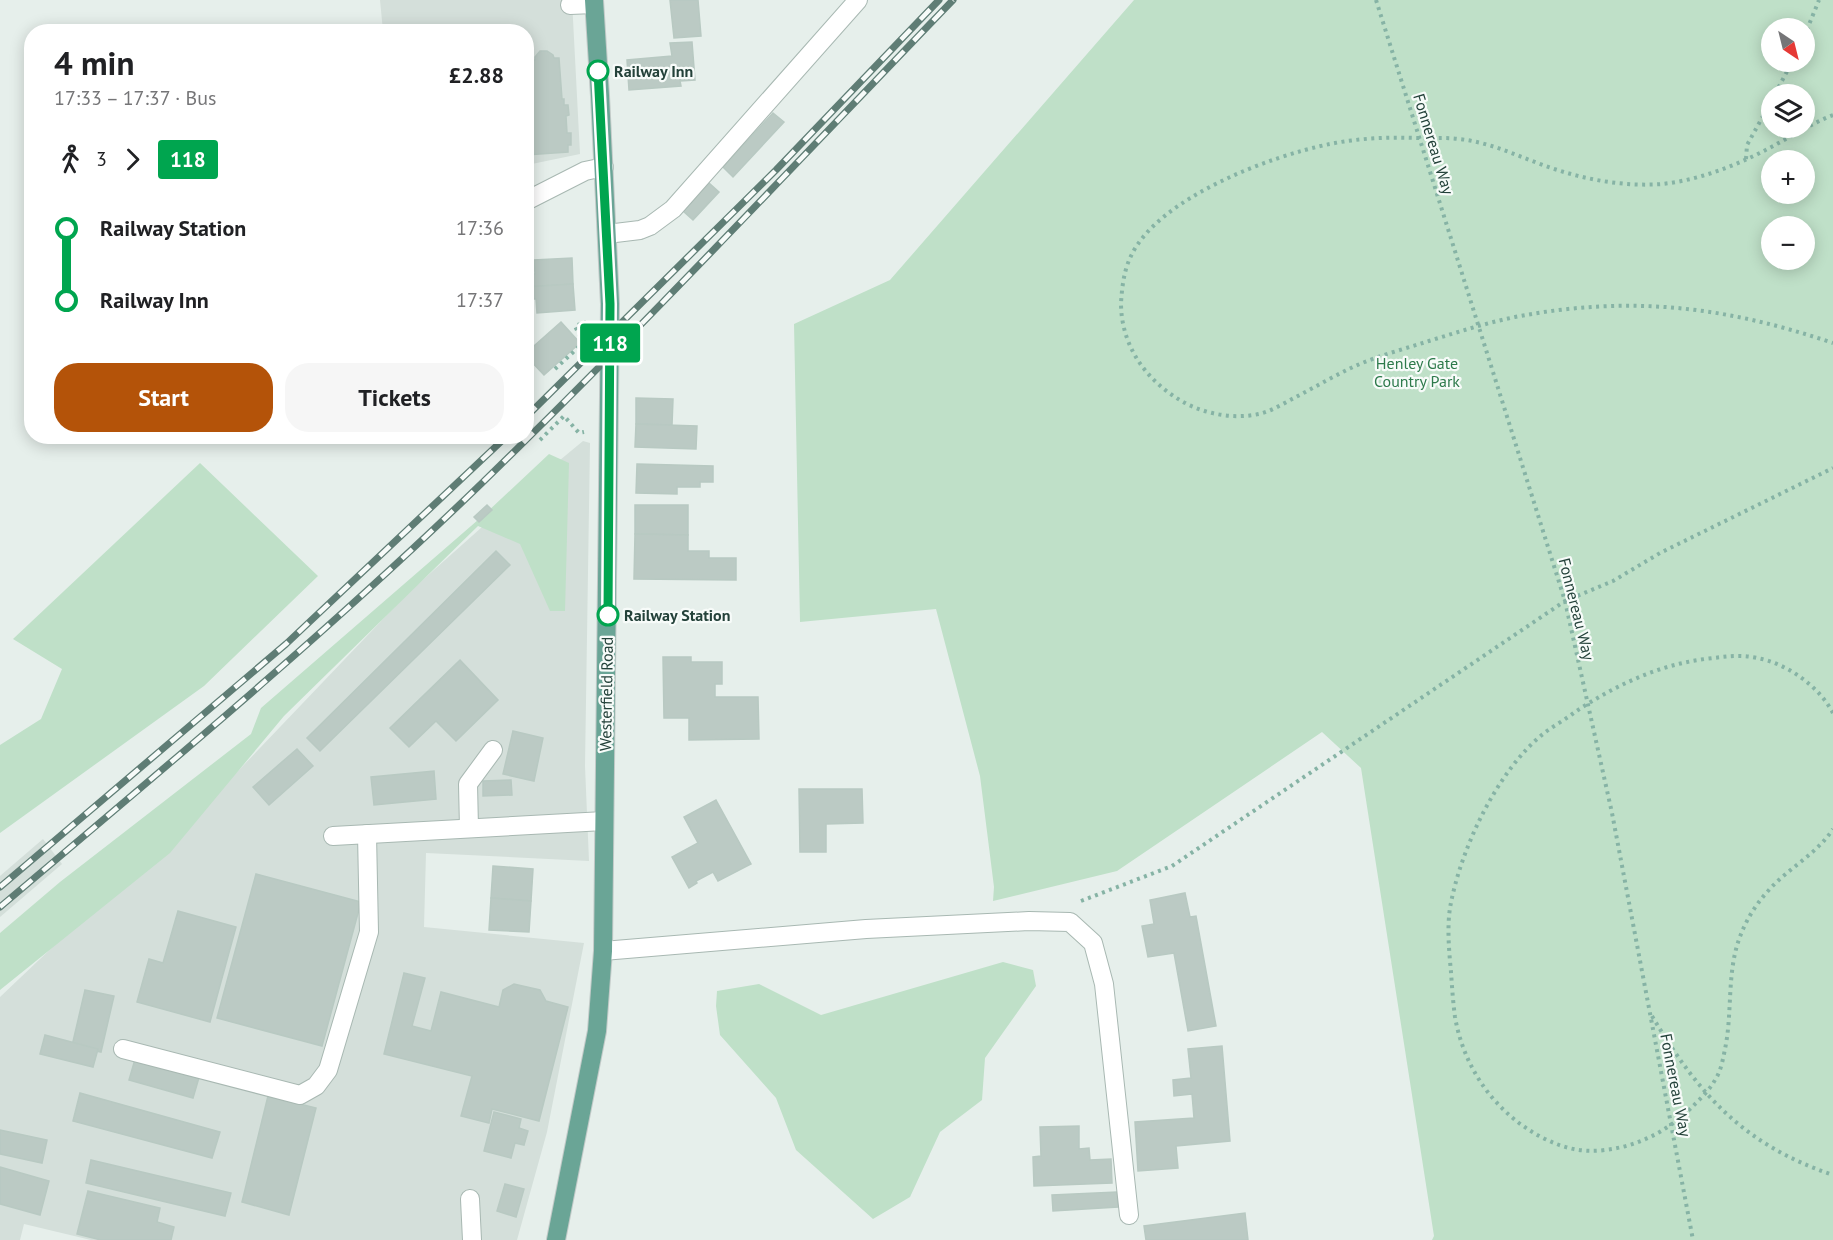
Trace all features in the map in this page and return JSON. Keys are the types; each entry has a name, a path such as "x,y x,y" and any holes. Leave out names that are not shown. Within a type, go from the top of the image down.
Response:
{"main road":[{"name":"Westerfield Road","path":"556,1240 597,1031 603,951 610,357 604,167 594,2"}],"lane":[{"path":"607,234 640,230 650,226 672,209 858,0"},
{"path":"570,5 594,2"},
{"path":"534,197 585,171 604,167"},
{"path":"469,828 468,784 493,750"},
{"path":"333,836 604,821"},
{"path":"123,1049 300,1095 315,1086 328,1070 369,932 367,834"},
{"path":"603,951 866,929 1029,921 1070,922 1093,943 1104,984 1129,1215"},
{"path":"470,1199 472,1240"}],"path":[{"name":"Fonnereau Way","path":"1376,0 1565,601 1612,813 1693,1240"},
{"path":"1812,18 1819,0"},
{"path":"1833,114 1746,160 1687,180 1660,184 1597,181 1570,174 1483,143 1455,138 1391,137 1330,144 1294,153 1223,181 1164,214 1145,234 1131,255 1123,280 1121,308 1125,334 1135,357 1149,376 1169,393 1190,406 1217,415 1242,416 1265,412 1357,365 1479,326 1517,317 1574,309 1659,305 1714,312 1752,318 1833,343"},
{"path":"1746,160 1748,146 1761,121"},
{"path":"555,369 583,343 574,326 590,321"},
{"path":"540,440 564,416 579,433 591,431"},
{"path":"1080,902 1172,866 1565,601 1613,581 1660,553 1833,468"},
{"path":"1833,713 1829,704 1805,680 1785,668 1759,658 1733,656 1699,660 1671,666 1606,691 1541,736 1518,760 1496,788 1468,847 1450,909 1449,937 1455,1018 1465,1052 1477,1077 1491,1098 1512,1118 1531,1131 1552,1143 1572,1150 1596,1151 1624,1148 1648,1139 1672,1124 1706,1093 1717,1078 1729,1029 1733,958 1741,933 1753,910 1769,889 1824,843 1833,829"},
{"path":"1650,1013 1671,1048 1706,1093 1730,1118 1781,1155 1833,1175"}],"shaded area":[{"path":"380,0 572,0 580,154 534,164 534,24 382,24"},
{"path":"583,441 590,443 585,766 589,861 426,853 424,927 584,943 547,1132 517,1240 91,1240 24,1224 20,1240 0,1240 0,997 239,770 407,594 519,494"},
{"path":"43,839 62,864 0,917 0,876"}],"green space":[{"name":"Henley Gate Country Park","path":"1134,0 1833,0 1833,1240 1432,1240 1434,1236 1361,768 1322,732 1117,871 993,901 994,887 980,776 936,609 800,622 794,324 890,280"},
{"path":"549,454 569,463 565,611 550,611 520,544 478,526 284,716 170,853 0,990 0,933 60,882 251,734 261,708 486,513"},
{"path":"200,463 318,576 204,686 0,833 0,745 41,719 62,669 13,639"},
{"path":"1003,962 1033,970 1036,986 985,1058 982,1100 940,1132 910,1197 873,1219 796,1150 776,1098 720,1035 716,1006 717,991 759,984 821,1015"}],"building":[{"path":"670,0 698,0 701,36 674,38"},
{"path":"692,42 695,80 680,81 681,86 629,90 627,60 672,56 670,43"},
{"path":"540,51 547,51 554,58 559,58 562,99 564,99 564,105 568,105 567,133 571,133 571,145 568,145 568,152 534,154 534,60"},
{"path":"773,113 784,122 733,177 723,167"},
{"path":"709,183 719,192 693,220 683,211"},
{"path":"572,258 573,284 534,286 534,260"},
{"path":"573,284 575,310 537,313 534,286"},
{"path":"561,322 580,343 544,375 534,364 534,346"},
{"path":"636,398 673,399 672,425 636,424"},
{"path":"636,424 697,426 696,449 635,447"},
{"path":"637,464 713,466 713,482 700,482 700,487 677,487 677,494 636,493"},
{"path":"487,505 492,510 479,522 474,517"},
{"path":"635,505 688,505 688,535 635,534"},
{"path":"635,534 688,535 688,551 709,551 709,558 736,558 736,580 634,579"},
{"path":"496,551 510,565 320,751 307,738"},
{"path":"663,657 691,657 691,662 722,662 722,684 715,684 715,697 758,697 759,739 689,740 689,718 664,718"},
{"path":"460,660 498,700 456,741 436,721 409,747 390,728"},
{"path":"513,731 543,738 534,781 503,774"},
{"path":"297,749 313,766 269,805 253,787"},
{"path":"434,771 436,799 374,805 371,777"},
{"path":"511,780 512,795 483,796 483,781"},
{"path":"799,789 862,789 863,823 826,824 826,852 800,852"},
{"path":"716,800 751,864 718,881 713,872 696,881 697,883 689,888 672,857 698,843 684,817"},
{"path":"493,866 533,869 531,901 491,898"},
{"path":"256,874 361,902 322,1046 217,1018"},
{"path":"1185,893 1190,917 1196,916 1216,1026 1188,1031 1174,953 1148,957 1142,926 1154,924 1150,900"},
{"path":"491,898 531,901 529,932 489,930"},
{"path":"178,911 236,927 210,1022 137,1002 149,959 163,963"},
{"path":"404,973 425,978 412,1026 431,1031 441,992 499,1007 503,990 514,984 540,990 546,1001 568,1007 539,1121 492,1109 489,1123 461,1116 472,1076 384,1054"},
{"path":"85,990 114,996 101,1052 72,1046"},
{"path":"45,1035 98,1049 93,1067 40,1054"},
{"path":"1222,1046 1230,1141 1176,1146 1178,1168 1138,1171 1135,1122 1194,1118 1192,1094 1174,1096 1173,1080 1191,1078 1188,1049"},
{"path":"136,1056 200,1074 193,1098 129,1080"},
{"path":"80,1093 220,1132 212,1158 73,1121"},
{"path":"268,1096 316,1108 289,1215 242,1202"},
{"path":"494,1112 521,1119 519,1128 528,1131 524,1145 515,1143 511,1158 484,1151"},
{"path":"1079,1126 1079,1149 1089,1148 1090,1160 1111,1159 1112,1183 1034,1186 1033,1157 1041,1156 1040,1127"},
{"path":"0,1130 47,1140 42,1163 0,1154"},
{"path":"91,1160 231,1193 225,1216 86,1183"},
{"path":"0,1167 49,1181 40,1215 0,1204"},
{"path":"505,1184 524,1189 516,1217 497,1211"},
{"path":"88,1191 160,1208 157,1222 174,1227 171,1240 101,1240 77,1234"},
{"path":"1117,1192 1118,1207 1053,1211 1052,1195"},
{"path":"1245,1213 1248,1240 1146,1240 1144,1226"}],"railway":[{"path":"534,409 776,170 939,0"},
{"path":"534,432 661,304 953,0"},
{"path":"0,887 286,644 498,444"},
{"path":"0,907 365,593 522,444"}],"bus line":[{"name":"118","path":"598,71 610,304 608,615"}],"place":[{"name":"Railway Inn","path":"598,71"},
{"name":"Railway Station","path":"608,615"}]}
